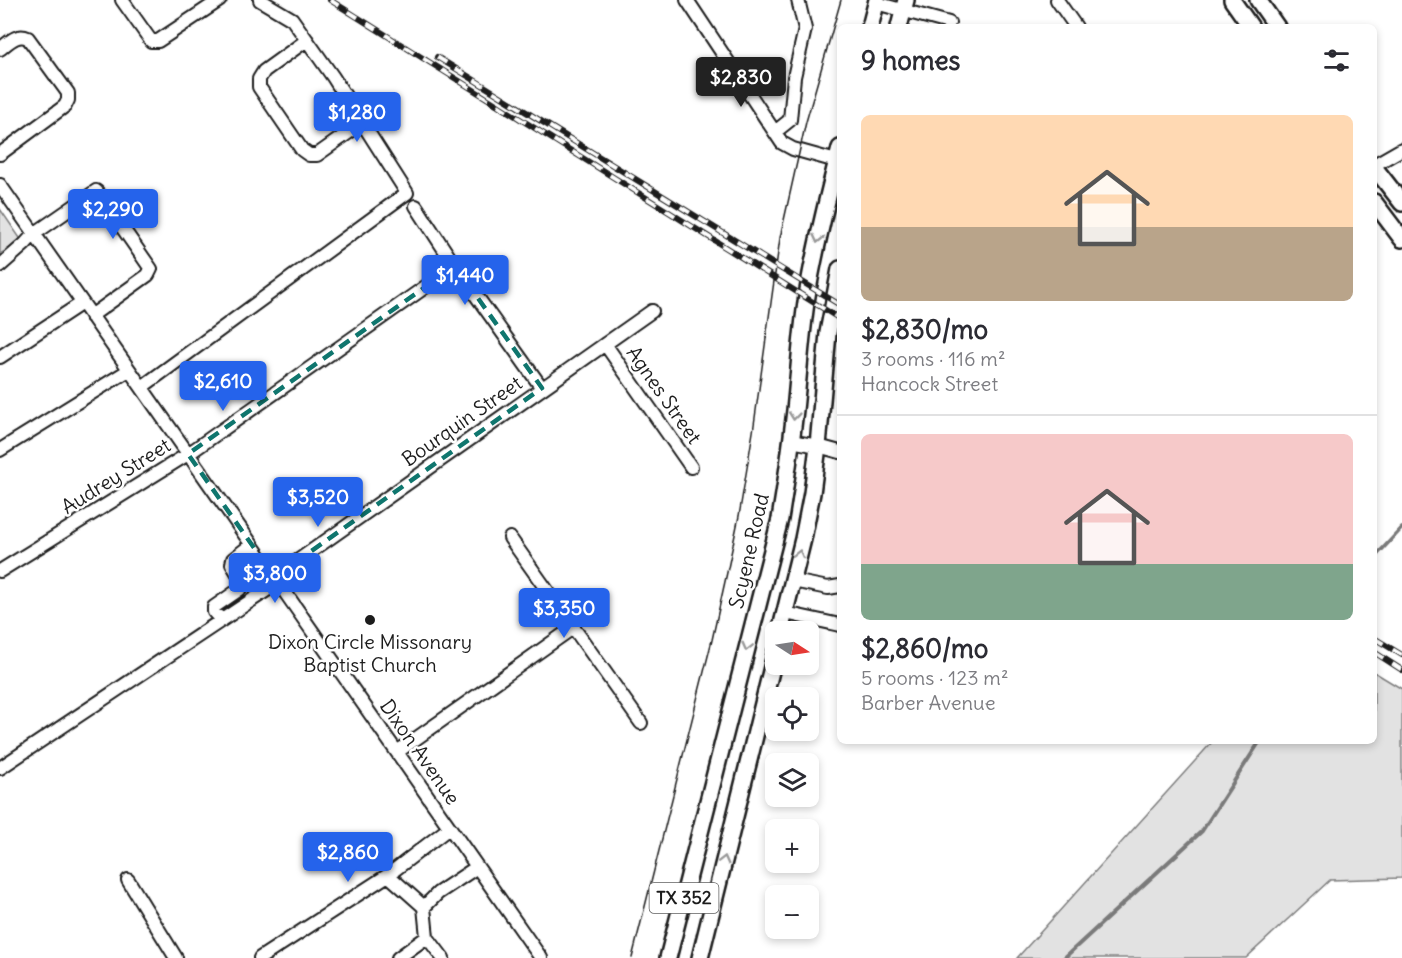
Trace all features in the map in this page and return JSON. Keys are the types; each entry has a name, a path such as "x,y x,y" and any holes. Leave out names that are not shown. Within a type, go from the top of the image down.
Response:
{"main road":[{"path":"1232,0 1249,24"},
{"path":"1258,0 1275,24"},
{"path":"871,24 877,2"},
{"path":"900,24 905,5"},
{"name":"Scyene Road","path":"668,958 780,519 808,286 837,165"},
{"path":"1377,170 1402,202"},
{"path":"1377,206 1402,239"},
{"path":"783,621 803,538 818,446 828,333 837,285"},
{"path":"761,591 789,597"},
{"name":"TX 352","path":"700,958 770,675"}],"street":[{"path":"122,0 151,41 158,41 219,0"},
{"path":"141,387 407,193 333,77 292,19 260,0"},
{"path":"687,0 782,143 793,149 837,157"},
{"path":"775,132 790,120 794,77 805,29 798,0"},
{"path":"1057,0 1074,24"},
{"path":"877,2 905,5 949,23"},
{"path":"0,49 19,37 28,38 68,93 65,106 0,154"},
{"path":"306,40 264,70 259,79 259,87 302,150 309,155 317,154 362,123"},
{"path":"1377,164 1402,149"},
{"name":"Dixon Avenue","path":"0,185 541,958"},
{"path":"0,266 34,234 96,191 151,269 148,274 92,316"},
{"path":"416,206 455,266 542,388"},
{"name":"Audrey Street","path":"0,571 188,454 455,266"},
{"path":"0,357 82,303"},
{"name":"Bourquin Street","path":"0,768 278,582 293,564 652,311"},
{"name":"Agnes Street","path":"605,344 691,467"},
{"path":"0,450 129,370"},
{"path":"791,441 837,451"},
{"path":"510,538 641,723"},
{"path":"220,620 214,612 214,607 240,589 241,579 232,564 233,558 251,545"},
{"path":"793,581 828,588 837,586"},
{"path":"785,613 837,624"},
{"path":"396,752 574,627"},
{"path":"260,958 388,875 449,828"},
{"path":"424,907 438,893 477,867"},
{"path":"388,875 424,907 427,937 442,958"},
{"path":"128,880 176,958"},
{"path":"398,958 427,937"}],"highlighted area":[{"path":"455,266 542,388 293,564 278,582 188,454"}],"shaded area":[{"path":"0,209 22,241 0,254"},
{"path":"1377,674 1402,689 1402,878 1330,880 1246,958 1017,958 1210,744 1377,744"}],"waterway":[{"path":"1377,555 1402,528"},
{"path":"1064,958 1202,831 1258,744"}],"tram line":[{"path":"632,958 728,568 753,432 780,238 806,122 841,0"}],"railway":[{"path":"330,0 837,317"},
{"path":"437,57 837,303"},
{"path":"1377,640 1402,655"},
{"path":"1377,654 1402,670"}],"place":[{"name":"Dixon Circle Missonary Baptist Church","path":"370,620"}]}
